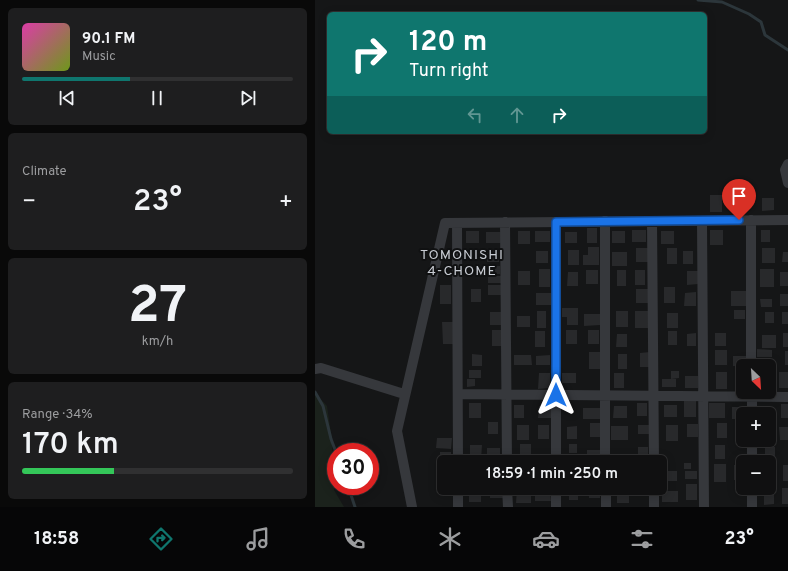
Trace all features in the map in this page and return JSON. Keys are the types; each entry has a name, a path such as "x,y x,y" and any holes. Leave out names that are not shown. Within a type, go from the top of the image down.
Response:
{"street":[{"path":"788,164 785,170 788,183"},
{"path":"751,220 751,359"},
{"path":"412,507 397,431 404,394 445,223 788,220"},
{"path":"653,221 654,455"},
{"path":"702,221 704,507"},
{"path":"505,222 507,455"},
{"path":"556,222 556,455"},
{"path":"605,222 605,455"},
{"path":"457,223 458,455"},
{"path":"315,369 321,368 404,394"},
{"path":"458,394 605,396 736,395"},
{"path":"776,396 788,397"},
{"path":"458,495 458,507"},
{"path":"507,495 508,507"},
{"path":"556,495 556,507"},
{"path":"605,495 606,507"},
{"path":"654,495 654,507"},
{"path":"752,495 752,507"}],"shaded area":[{"path":"315,393 327,406 332,440 332,443 327,443 327,495 337,495 344,507 315,507"}],"building":[{"path":"731,193 744,193 744,210 731,209"},
{"path":"710,195 722,195 722,212 710,212"},
{"path":"762,198 774,198 774,210 762,211"},
{"path":"587,228 597,228 597,243 587,243"},
{"path":"632,230 646,230 646,242 632,242"},
{"path":"710,230 723,230 723,245 710,245"},
{"path":"761,230 770,230 770,242 761,242"},
{"path":"466,231 479,231 479,243 466,243"},
{"path":"518,231 530,231 530,244 518,244"},
{"path":"535,231 550,231 550,242 535,242"},
{"path":"612,231 625,231 625,243 612,243"},
{"path":"661,231 674,231 674,244 661,244"},
{"path":"486,232 502,232 502,243 486,243"},
{"path":"565,232 577,232 577,243 565,243"},
{"path":"588,247 599,247 599,265 583,265 583,255 588,255"},
{"path":"636,248 648,248 648,262 636,262"},
{"path":"667,248 677,248 677,264 667,264"},
{"path":"762,248 775,248 775,263 762,263"},
{"path":"499,250 499,262 487,262 487,251"},
{"path":"568,250 579,250 579,265 568,265"},
{"path":"536,251 548,251 548,263 536,263"},
{"path":"683,251 693,251 693,264 683,264"},
{"path":"612,252 627,252 627,266 612,266"},
{"path":"783,252 788,252 788,262 782,262"},
{"path":"487,266 500,266 500,274 487,274"},
{"path":"539,269 550,269 550,287 539,287"},
{"path":"760,269 774,269 774,287 760,287"},
{"path":"586,270 598,270 598,284 586,284"},
{"path":"617,270 626,270 626,286 617,286"},
{"path":"635,270 645,270 645,285 635,285"},
{"path":"518,271 530,271 530,285 518,285"},
{"path":"687,271 698,271 698,284 687,285"},
{"path":"568,272 578,272 578,286 567,286"},
{"path":"780,272 788,272 788,286 780,286"},
{"path":"488,276 501,276 501,283 488,283"},
{"path":"440,285 451,285 451,304 440,304"},
{"path":"488,285 504,285 504,295 488,295"},
{"path":"664,287 675,287 675,303 664,303"},
{"path":"471,289 481,289 481,302 471,302"},
{"path":"636,289 649,289 649,303 636,303"},
{"path":"731,291 748,291 748,306 731,306"},
{"path":"696,292 696,306 684,306 685,293"},
{"path":"536,293 551,293 551,305 536,305"},
{"path":"780,294 788,294 788,306 780,306"},
{"path":"760,299 772,299 772,307 761,307"},
{"path":"562,308 578,308 578,325 567,325 567,317 562,317"},
{"path":"734,310 745,310 745,319 734,319"},
{"path":"537,311 546,311 546,328 537,328"},
{"path":"616,311 628,311 628,327 616,327"},
{"path":"635,311 648,311 648,328 635,328"},
{"path":"490,312 501,312 501,325 490,325"},
{"path":"765,312 774,312 774,323 765,323"},
{"path":"782,312 788,312 788,324 782,324"},
{"path":"667,313 678,313 678,328 667,328"},
{"path":"584,314 600,314 600,325 584,326"},
{"path":"517,316 530,316 530,327 517,327"},
{"path":"442,322 454,322 454,344 443,344"},
{"path":"492,330 502,330 502,346 492,346"},
{"path":"566,330 577,330 577,344 566,344"},
{"path":"588,330 599,330 599,344 588,344"},
{"path":"535,331 545,331 545,347 535,347"},
{"path":"668,331 677,331 677,345 668,345"},
{"path":"696,333 696,346 687,346 687,334"},
{"path":"715,333 726,333 726,346 715,346"},
{"path":"783,333 788,333 788,347 783,347"},
{"path":"617,334 627,334 627,347 616,347"},
{"path":"762,335 776,335 776,348 762,348"},
{"path":"757,349 772,350 772,357 757,357"},
{"path":"715,350 727,350 727,365 715,365"},
{"path":"785,351 788,351 788,365 785,365"},
{"path":"589,352 600,352 600,369 589,369"},
{"path":"650,352 650,367 640,367 640,353"},
{"path":"472,354 482,355 482,366 472,366"},
{"path":"618,354 627,354 627,369 618,369"},
{"path":"514,355 531,355 532,365 514,365"},
{"path":"550,355 550,365 536,365 536,356"},
{"path":"733,356 747,356 747,359 736,359 736,366 733,366"},
{"path":"469,370 481,370 481,378 469,378"},
{"path":"671,371 679,371 679,378 671,379"},
{"path":"716,372 727,372 727,389 716,389"},
{"path":"779,372 788,372 788,388 779,388"},
{"path":"539,373 550,373 550,388 538,389"},
{"path":"562,373 576,373 576,383 562,383"},
{"path":"614,373 624,373 624,388 614,388"},
{"path":"685,376 698,376 698,388 685,388"},
{"path":"467,379 475,379 475,386 467,387"},
{"path":"662,379 676,379 676,387 662,387"},
{"path":"684,401 696,401 696,417 684,417"},
{"path":"469,403 481,403 481,418 469,418"},
{"path":"637,403 647,403 647,416 637,416"},
{"path":"709,403 725,403 725,418 709,418"},
{"path":"781,404 788,404 788,418 781,418"},
{"path":"514,405 524,405 524,418 514,418"},
{"path":"664,405 677,405 677,417 664,417"},
{"path":"539,406 552,406 552,418 538,418"},
{"path":"614,406 627,406 627,418 613,418"},
{"path":"732,407 736,407 736,419 732,419"},
{"path":"583,408 601,408 601,419 583,419"},
{"path":"488,422 498,422 498,434 488,434"},
{"path":"590,423 601,423 601,437 590,437"},
{"path":"717,423 727,423 727,438 717,438"},
{"path":"687,424 698,424 698,437 687,437"},
{"path":"517,425 529,425 529,440 517,440"},
{"path":"538,425 549,425 549,439 538,439"},
{"path":"638,425 649,425 649,434 638,434"},
{"path":"666,425 678,425 678,441 666,441"},
{"path":"577,426 577,439 567,439 567,427"},
{"path":"611,426 628,426 628,440 611,440"},
{"path":"779,427 788,427 788,440 780,440"},
{"path":"437,438 452,438 451,449 436,448"},
{"path":"520,444 531,444 531,455 520,455"},
{"path":"569,444 577,444 577,453 569,453"},
{"path":"470,445 482,445 481,455 470,455"},
{"path":"715,445 725,445 725,459 715,459"},
{"path":"638,447 648,447 648,455 638,455"},
{"path":"765,447 775,447 775,455 765,455"},
{"path":"487,448 500,448 500,455 487,455"},
{"path":"587,450 600,450 600,455 587,455"},
{"path":"440,452 451,452 451,455 440,455"},
{"path":"568,454 579,454 579,455"},
{"path":"684,463 691,463 691,469 684,469"},
{"path":"714,464 726,464 726,482 714,482"},
{"path":"734,465 736,465 736,480 734,480"},
{"path":"783,465 788,465 788,481 783,481"},
{"path":"667,471 677,471 677,481 667,481"},
{"path":"685,471 697,471 697,479 685,479"},
{"path":"686,484 697,484 697,500 686,500"},
{"path":"782,488 788,488 788,504 782,504"},
{"path":"667,491 678,491 678,502 662,502 662,495 667,495"},
{"path":"469,495 481,495 481,502 469,502"},
{"path":"490,495 503,495 503,498 490,498"},
{"path":"517,495 531,495 531,503 516,503"},
{"path":"535,495 550,495 551,501 535,501"},
{"path":"569,495 578,495 578,500 569,500"},
{"path":"589,495 600,495 600,498 589,498"},
{"path":"617,495 629,495 629,503 617,503"},
{"path":"764,495 774,495 774,504 764,505"}],"waterway":[{"path":"698,0 722,2 749,14 761,22 765,35 788,50"},
{"path":"315,392 323,406 333,443"},
{"path":"351,495 355,507"}],"district":[{"name":"TOMONISHI 4-CHOME","path":"462,262"}],"route":[{"path":"556,395 556,222 739,220"}]}
